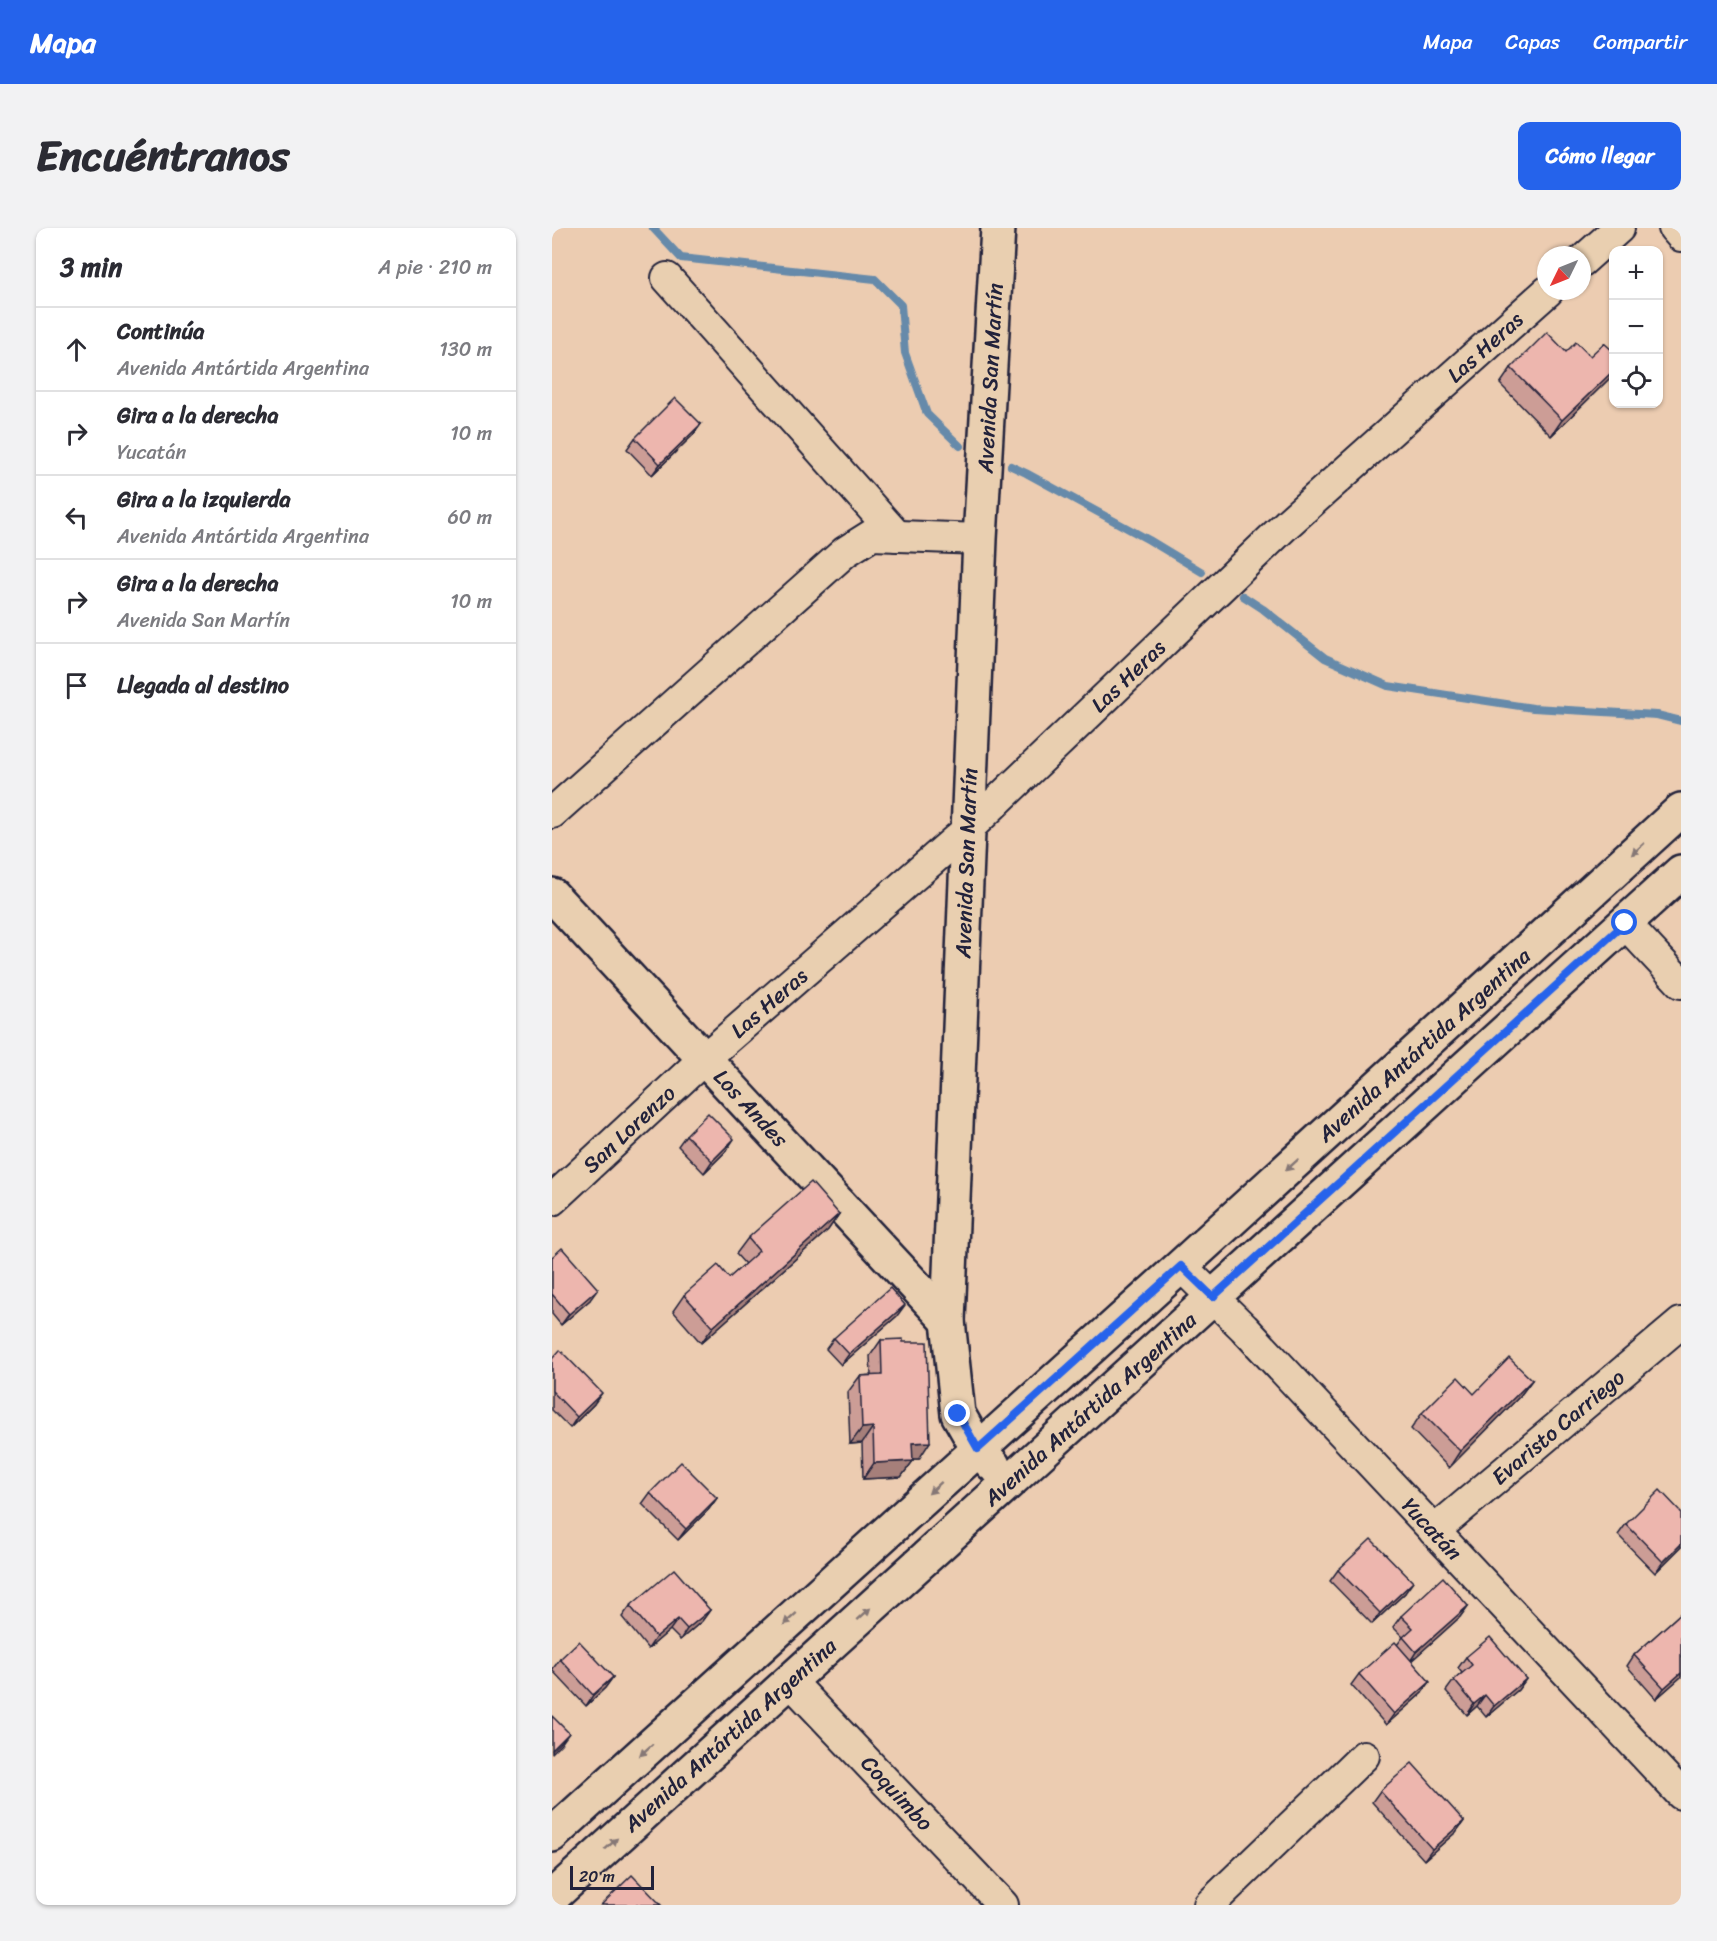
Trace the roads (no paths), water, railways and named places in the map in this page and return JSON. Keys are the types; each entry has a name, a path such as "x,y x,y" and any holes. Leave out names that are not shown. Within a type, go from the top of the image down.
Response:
{"main road":[{"name":"Avenida San Martín","path":"998,228 980,539 948,1321 958,1414 978,1449 1007,1483"},
{"name":"Avenida Antártida Argentina","path":"552,1835 1681,810"},
{"name":"Avenida Antártida Argentina","path":"552,1897 1681,872"},
{"name":"Los Andes","path":"552,895 948,1321"}],"street":[{"path":"1591,253 1618,228"},
{"path":"1674,228 1681,236"},
{"path":"666,278 897,536"},
{"name":"Las Heras","path":"705,1058 968,829 1288,523 1538,300"},
{"path":"552,813 845,552 872,536 980,539"},
{"path":"1625,923 1681,983"},
{"name":"San Lorenzo","path":"552,1200 705,1058"},
{"name":"Yucatán","path":"1181,1266 1244,1328 1681,1794"},
{"name":"Evaristo Carriego","path":"1434,1531 1681,1323"},
{"name":"Coquimbo","path":"790,1681 1003,1905"},
{"path":"1209,1905 1364,1756"}],"waterway":[{"path":"653,228 681,258 875,279 901,305 905,353 927,414 960,446"},
{"path":"1011,466 1149,540 1202,572"},
{"path":"1243,596 1325,658 1388,686 1533,708 1657,715 1681,721"}]}
